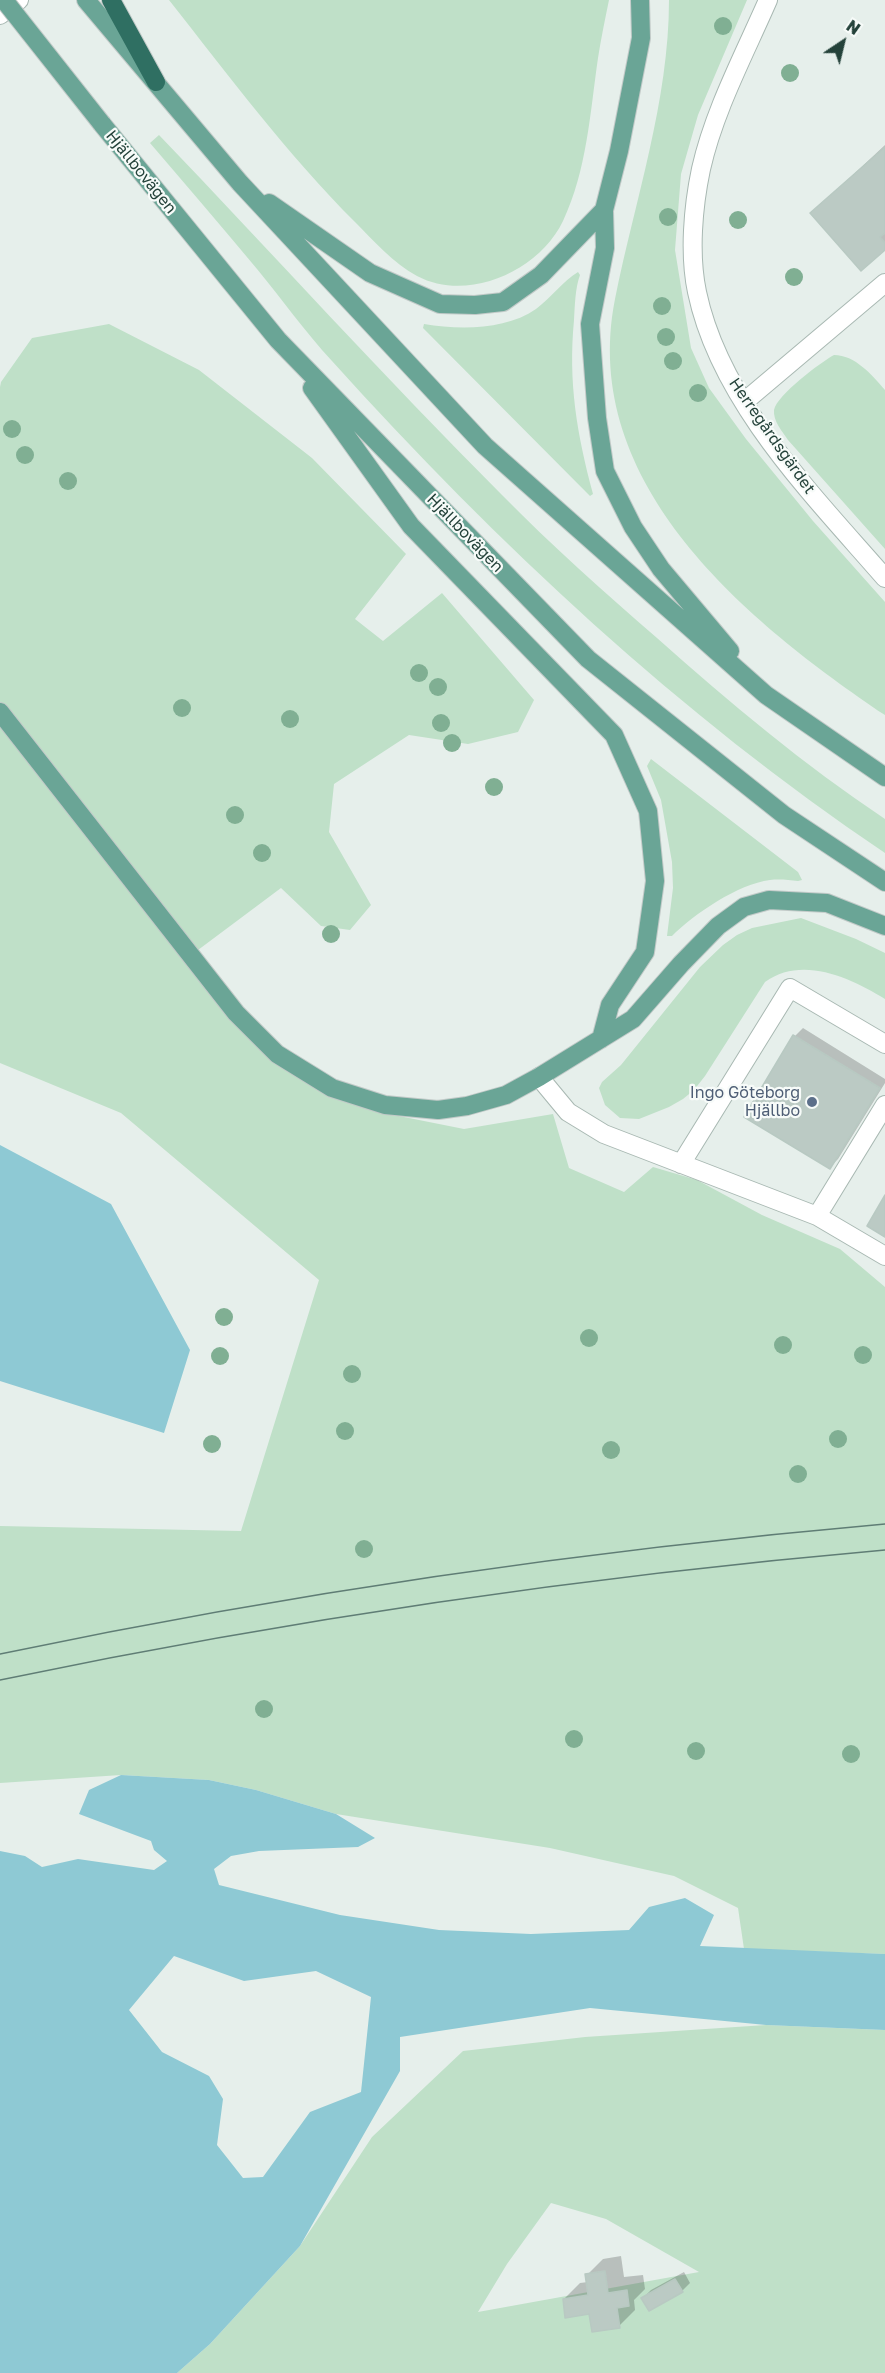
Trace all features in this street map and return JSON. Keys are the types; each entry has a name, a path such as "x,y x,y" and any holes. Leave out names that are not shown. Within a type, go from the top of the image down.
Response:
{"highway":[{"path":"111,0 156,82"}],"main road":[{"name":"Hjällbovägen","path":"4,0 278,340 588,659 784,815 885,882"},
{"path":"86,0 240,183 485,446 766,695 885,777"},
{"path":"640,0 641,38 619,151 604,210 605,248 590,324 597,418 605,471 633,527 661,569 766,695"},
{"path":"240,183 370,273 440,304 475,305 503,302 541,275 604,210"},
{"path":"278,340 411,526 614,735 648,811 655,881 645,952 610,1005 601,1039"},
{"path":"0,712 236,1013 277,1054 332,1088 385,1105 438,1110 467,1106 506,1095 539,1077 633,1019 710,934 744,906 769,900 828,903 885,926"}],"street":[{"path":"0,15 19,0"},
{"name":"Herregårdsgärdet","path":"768,0 720,112 701,169 693,251 697,291 723,366 744,402 811,492 885,578"},
{"path":"744,402 885,283"},
{"path":"681,1164 790,988 885,1044"},
{"path":"539,1077 568,1112 604,1134 817,1216 885,1256"},
{"path":"817,1216 885,1105"}],"green space":[{"path":"169,0 609,0 583,162 563,221 552,239 537,254 520,267 500,277 479,284 458,286 437,283 417,276 384,251 330,196 259,114"},
{"path":"669,0 747,0 698,115 681,174 675,250 691,348 709,388 746,439 813,521 885,602 885,715 780,637 730,592 685,542 648,488 622,430 610,367 615,299 657,113 668,38"},
{"path":"159,135 415,406 559,550 739,709 825,777 885,819 885,853 809,800 735,744 663,685 525,561 459,496 312,339 257,269 150,143"},
{"path":"578,272 580,275 572,343 573,387 578,429 593,494 590,496 423,328 424,324 482,327 511,321 536,309"},
{"path":"109,324 199,370 312,458 406,554 355,619 383,641 442,593 534,700 518,732 468,744 409,735 334,784 329,832 371,905 350,930 321,926 281,888 194,953 270,1047 334,1087 399,1116 464,1129 553,1114 569,1168 624,1192 653,1167 697,1180 762,1215 840,1249 885,1287 885,1954 744,1949 738,1908 674,1876 550,1848 336,1814 256,1790 209,1780 121,1775 0,1783 0,1526 241,1531 319,1280 121,1113 0,1063 0,387 1,382 32,338"},
{"path":"834,355 856,362 869,372 885,390 885,549 788,440 775,418 774,410 783,396"},
{"path":"651,759 798,872 802,880 770,880 744,887 717,901 672,936 667,936 673,888 672,862 661,800 647,766"},
{"path":"801,918 885,953 885,999 842,977 826,972 795,970 779,974 765,982 705,1076 683,1099 639,1119 620,1118 605,1105 599,1088 602,1082 621,1065 700,967 723,945 752,928"},
{"path":"766,2025 885,2030 885,2373 177,2373 210,2344 300,2246 372,2137 463,2051 585,2037","holes":["551,2203 606,2219 699,2272 478,2312 507,2264"]}],"water":[{"path":"0,1145 111,1204 190,1350 164,1433 0,1381"},
{"path":"121,1775 209,1780 256,1790 336,1814 375,1838 358,1847 259,1851 231,1856 214,1869 219,1885 340,1915 439,1930 531,1934 629,1930 649,1907 685,1898 714,1915 700,1946 885,1954 885,2030 766,2025 590,2008 400,2037 400,2071 300,2246 210,2344 177,2373 0,2373 0,1851 25,1856 42,1867 78,1859 154,1870 167,1861 154,1850 151,1841 79,1814 89,1790","holes":["174,1956 244,1981 316,1971 371,1997 361,2092 310,2112 263,2177 243,2178 217,2145 223,2099 209,2076 162,2052 129,2010"]}],"building":[{"path":"885,147 885,233 880,237 885,243 885,250 861,271 810,213"},
{"name":"Ingo Göteborg Hjällbo","path":"793,1035 880,1088 830,1169 744,1117"},
{"path":"885,1195 885,1237 867,1226"},
{"path":"605,2271 608,2293 627,2290 629,2306 617,2308 620,2328 592,2332 589,2314 565,2318 563,2299 588,2295 585,2274"},
{"path":"675,2279 683,2292 649,2311 641,2298"}],"tram line":[{"path":"0,1654 219,1612 440,1576 662,1547 885,1524"},
{"path":"0,1680 220,1638 441,1602 551,1586 885,1550"}],"place":[{"name":"Ingo Göteborg Hjällbo","path":"812,1102"}]}
